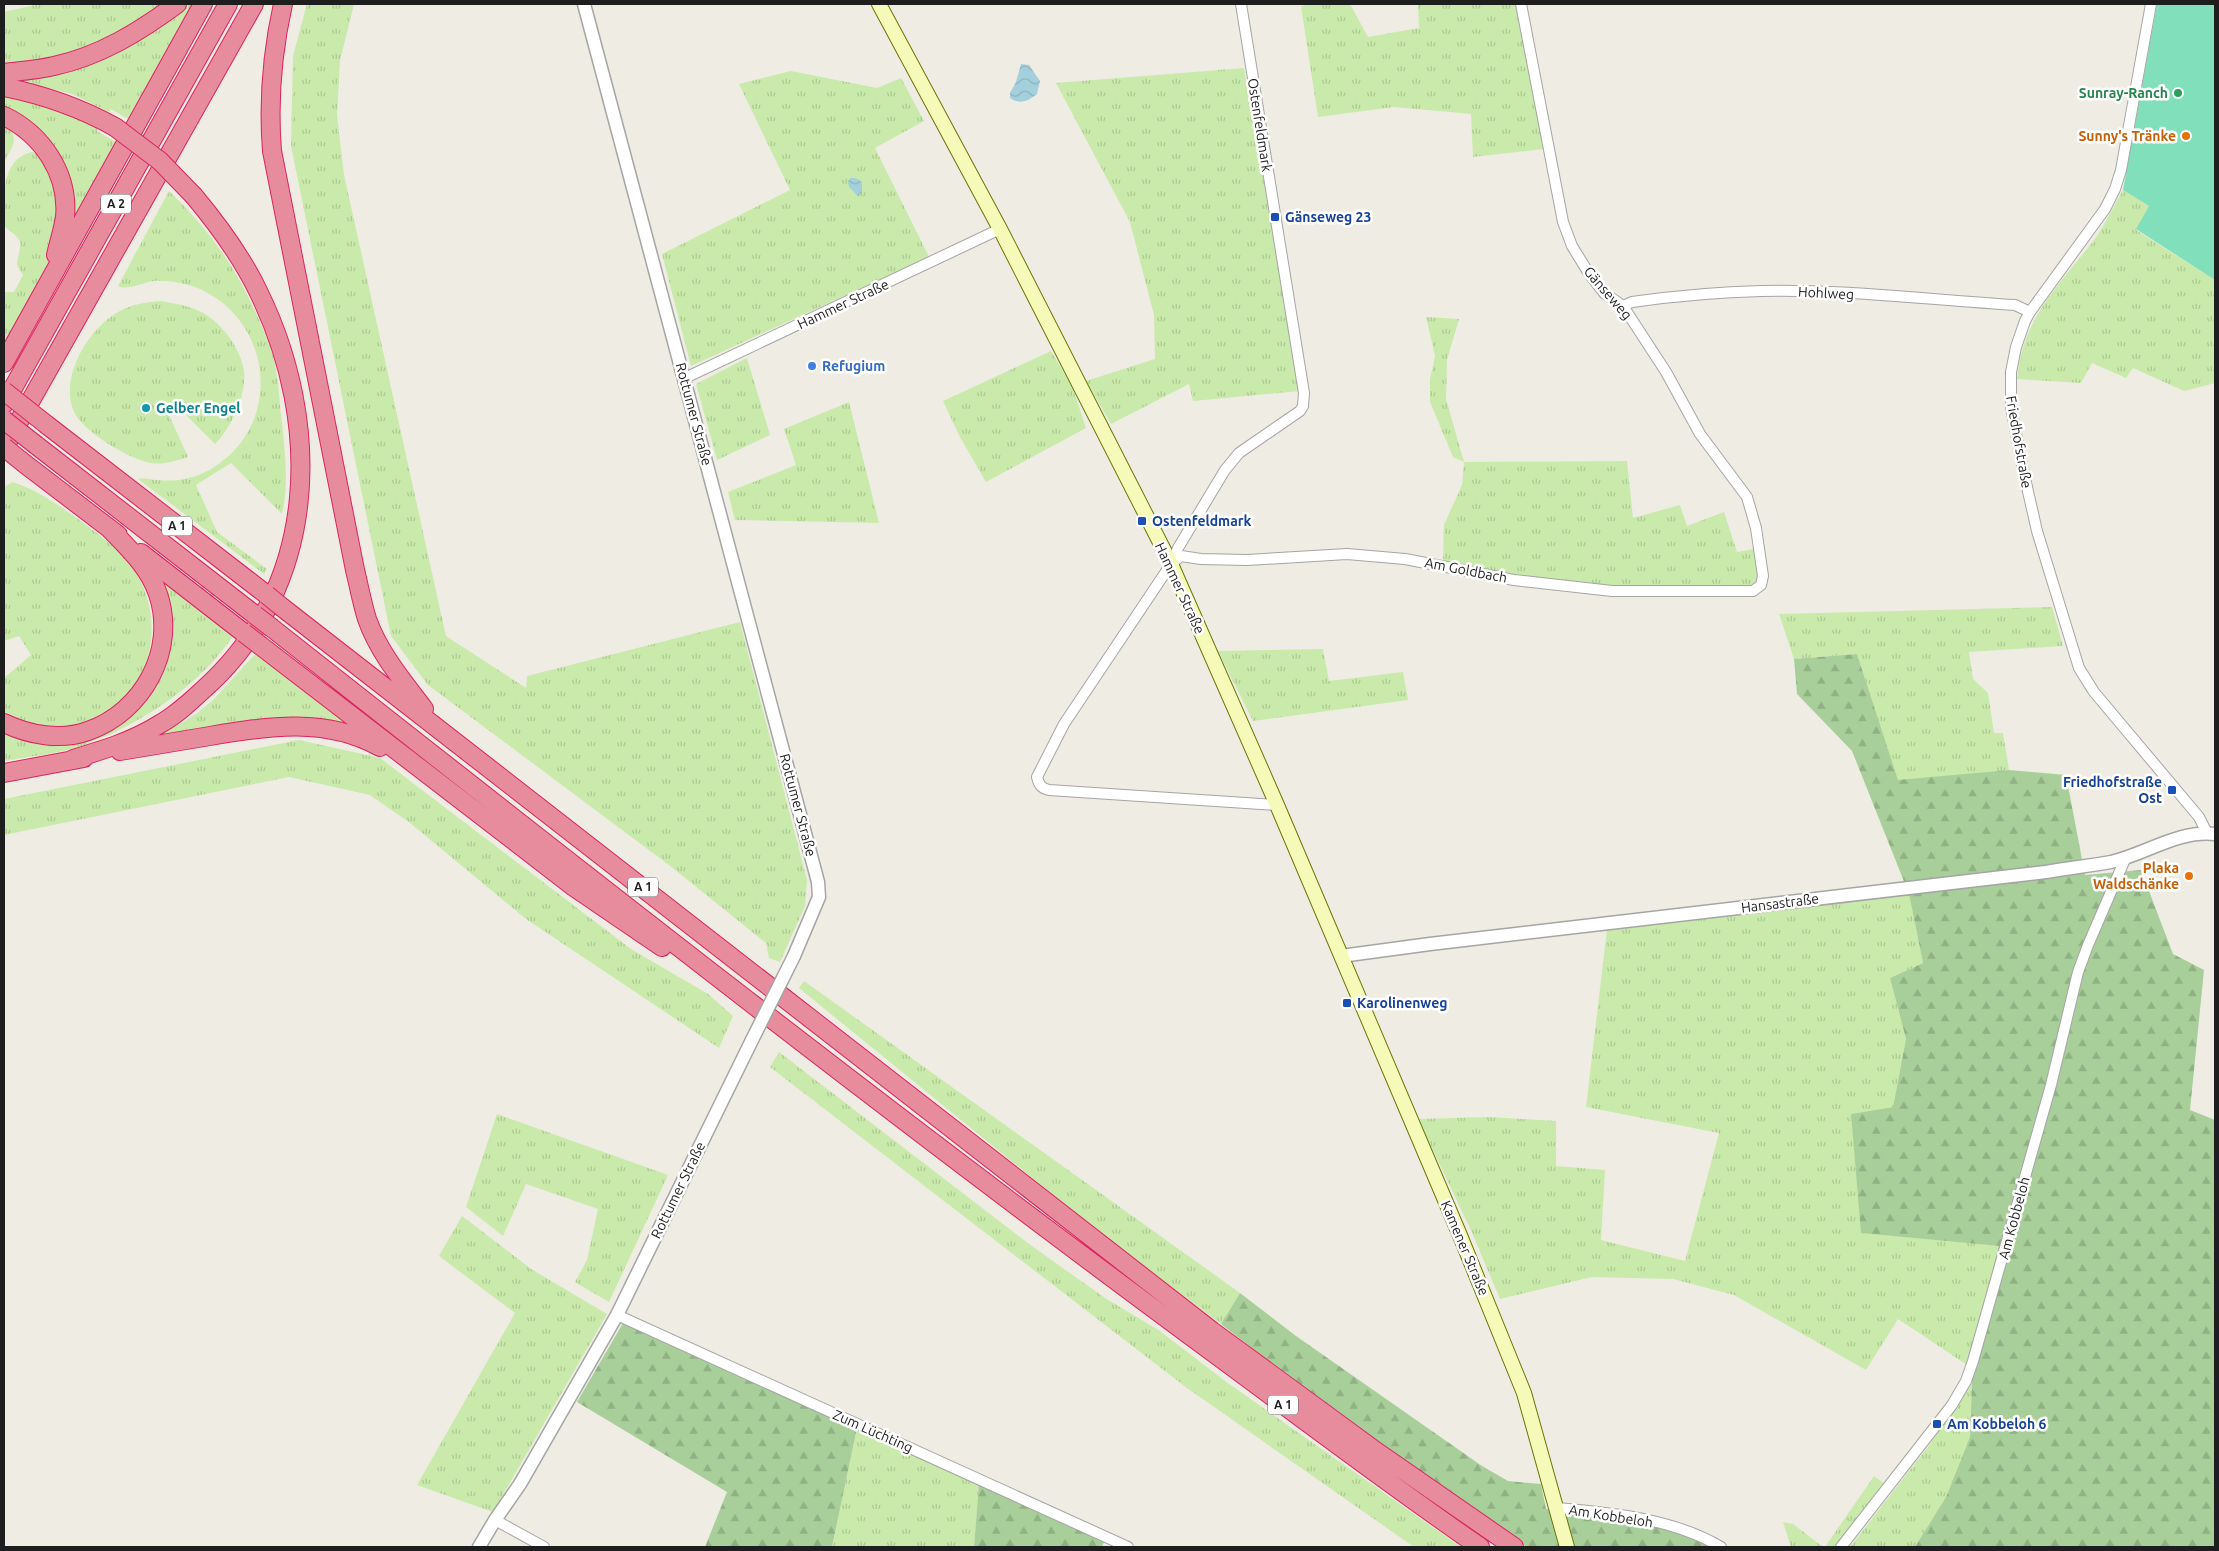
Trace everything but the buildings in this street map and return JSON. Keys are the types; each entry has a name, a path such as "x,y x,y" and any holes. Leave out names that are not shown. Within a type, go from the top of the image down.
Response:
{"highway":[{"path":"4,73 53,66 88,56 119,42 151,23 177,4"},
{"path":"7,357 203,4"},
{"name":"A 2","path":"4,404 228,4"},
{"name":"A 2","path":"4,448 254,4"},
{"path":"283,4 275,42 271,77 269,114 272,151 355,570 367,619 379,646 396,672 440,730"},
{"path":"4,87 35,93 66,103 115,127 160,161 194,196 223,232 245,266 259,293 281,348 291,384 298,423 300,496 294,542 282,580 269,607 241,651 217,678 186,706 160,724 126,742 73,760"},
{"path":"4,116 27,130 49,154 60,177 65,202 63,230 54,260 7,357"},
{"name":"A 1","path":"4,391 1205,1325 1376,1452 1514,1547"},
{"name":"A 1","path":"4,420 256,615 728,986 1087,1261 1371,1471 1480,1547"},
{"path":"4,448 574,887 682,960 728,986"},
{"path":"4,723 24,731 46,736 87,732 107,723 126,710 144,690 156,668 163,643 163,619 159,595 151,576 138,557 109,528"},
{"path":"4,773 254,728 284,725 312,725 344,732 377,745 420,769"}],"main road":[{"name":"Hammer Straße","path":"880,4 1000,229 1088,406 1171,564 1341,956"},
{"name":"Kamener Straße","path":"1341,956 1459,1233 1524,1393 1567,1547"}],"street":[{"name":"Rottumer Straße","path":"479,1547 494,1520 520,1484 617,1315 794,956 819,897 818,882 584,4"},
{"name":"Ostenfeldmark","path":"1241,4 1304,400 1300,411 1247,447 1225,470 1178,548 1171,564 1064,724 1037,777 1038,783 1043,788 1049,790 1277,805"},
{"name":"Gänseweg","path":"1521,4 1563,222 1572,246 1604,293 1622,306 1666,372 1700,434 1748,497 1756,528 1763,576 1761,585"},
{"name":"Friedhofstraße","path":"2151,4 2122,164 2115,189 2091,230 2030,312 2019,335 2013,358 2010,388 2011,407 2037,531 2073,654 2079,668 2094,692 2211,833"},
{"name":"Hammer Straße","path":"685,378 1000,229"},
{"name":"Hohlweg","path":"1622,306 1632,302 1694,294 1762,291 2015,305 2030,312"},
{"name":"Am Goldbach","path":"1171,564 1181,556 1202,559 1247,560 1347,554 1405,560 1514,580 1612,591 1753,592 1761,585"},
{"name":"Hansastraße","path":"1341,956 2046,872 2111,862 2181,837 2211,833"},
{"name":"Am Kobbeloh","path":"1841,1547 1952,1405 1966,1381 2006,1249 2051,1085 2078,972 2126,857"},
{"name":"Zum Lüchting","path":"617,1315 1128,1547"},
{"name":"Am Kobbeloh","path":"1557,1508 1642,1518 1692,1534 1721,1547"},
{"path":"494,1520 544,1547"}],"green space":[{"path":"39,4 168,4 88,52 4,70 4,12"},
{"path":"186,4 198,4 131,121 111,109 109,112 72,94 13,80 173,16"},
{"path":"307,4 354,4 340,61 337,115 344,175 446,636 526,688 527,676 740,622 807,880 805,906 780,962 769,958 766,943 669,865 428,685 391,636 291,146 293,56"},
{"path":"1312,4 1350,4 1368,37 1419,28 1418,4 1518,4 1544,149 1473,157 1471,114 1394,107 1318,117 1301,6"},
{"name":"Sunray-Ranch","path":"2157,4 2215,4 2215,280 2136,229 2149,206 2123,190"},
{"path":"1244,68 1300,391 1193,401 1189,384 1111,424 1086,381 1155,359 1154,315 1130,222 1056,83"},
{"path":"791,71 877,88 901,78 924,121 875,148 929,257 691,366 662,254 790,190 739,84"},
{"path":"4,95 56,107 99,126 97,131 119,144 72,230 70,197 4,110"},
{"path":"4,122 12,132 14,141 4,162"},
{"path":"32,152 40,154 60,197 50,260 4,344 4,292 14,292 23,275 17,265 20,246 19,239 4,226 4,193 9,171 14,163 22,156"},
{"path":"2123,190 2149,206 2136,230 2215,280 2215,383 2184,391 2133,368 2126,378 2092,363 2081,383 2017,379 2026,338 2035,320 2055,288 2094,240"},
{"path":"169,191 210,235 232,267 251,302 267,338 275,364 285,457 286,480 282,514 231,463 196,485 217,532 267,569 264,574 138,479 145,478 164,481 198,475 211,469 234,451 249,429 258,405 261,379 256,353 246,329 229,309 206,292 181,283 167,281 154,281 131,287 118,286"},
{"path":"161,301 194,309 218,324 237,349 244,371 244,380 237,410 227,429 215,444 180,409 169,415 188,457 170,462 151,463 130,456 105,442 94,433 76,416 72,407 70,393 75,365 89,339 98,328 120,311 140,304"},
{"path":"1426,317 1459,319 1447,360 1446,399 1464,462 1453,457 1430,402 1430,379 1435,356"},
{"path":"1051,351 1072,386 1086,428 986,482 960,437 943,401"},
{"path":"747,358 770,435 717,460 696,384"},
{"path":"849,402 879,523 735,520 728,492 796,465 784,429"},
{"path":"1627,461 1633,518 1680,505 1687,526 1724,512 1737,552 1755,549 1759,577 1752,585 1585,585 1513,577 1443,561 1444,525 1462,485 1464,462"},
{"path":"13,482 49,499 101,536 127,561 145,591 152,624 148,655 137,683 118,705 94,720 66,727 35,725 4,712 4,678 31,655 19,636 4,641 4,487"},
{"path":"161,576 233,636 221,652 194,680 164,704 130,724 71,749 4,761 4,731 115,727 126,721 142,705 163,675 171,644 169,611"},
{"path":"2052,607 2063,646 1969,652 1973,679 1988,693 1994,733 2003,733 2009,770 1898,781 1857,654 1794,659 1779,614"},
{"path":"1323,649 1329,681 1403,672 1408,700 1253,721 1218,651"},
{"path":"257,652 357,727 323,720 272,718 156,738 196,714 214,699"},
{"path":"1857,654 1898,780 2009,770 2066,775 2085,875 2141,870 2173,954 2204,970 2190,1110 2215,1120 2215,1547 1915,1547 1946,1497 1970,1437 1972,1383 1967,1365 1999,1246 1861,1233 1851,1114 1893,1107 1906,1039 1890,978 1923,963 1909,894 1852,751 1797,694 1794,659"},
{"path":"299,740 380,758 631,949 708,994 733,1016 719,1048 526,919 410,823 370,795 289,777 4,835 4,799"},
{"path":"1909,894 1923,963 1890,978 1906,1039 1893,1107 1851,1114 1862,1233 2000,1246 1967,1365 1898,1319 1866,1370 1734,1295 1673,1279 1592,1277 1500,1299 1470,1228 1418,1119 1488,1117 1556,1121 1556,1166 1605,1170 1601,1240 1685,1261 1719,1133 1586,1107 1607,929"},
{"path":"804,981 1240,1293 1221,1324 1096,1230 799,988"},
{"path":"779,1052 1029,1244 1105,1298 1160,1331 1225,1381 1461,1547 1414,1547 1187,1388 770,1067"},
{"path":"497,1114 668,1175 609,1302 575,1282 587,1260 598,1209 526,1184 503,1236 466,1207"},
{"path":"462,1216 531,1269 607,1314 493,1512 417,1485 515,1313 439,1256"},
{"path":"1240,1293 1296,1336 1482,1466 1508,1481 1541,1484 1546,1509 1675,1530 1714,1547 1527,1547 1342,1418 1221,1324"},
{"path":"623,1323 857,1428 832,1547 705,1547 727,1492 577,1402"},
{"path":"1972,1383 1970,1437 1946,1497 1915,1547 1850,1547 1927,1448"},
{"path":"857,1428 979,1483 974,1547 832,1547"},
{"path":"1874,1476 1885,1484 1835,1547 1825,1547"},
{"path":"979,1483 1104,1542 1102,1547 974,1547"},
{"path":"1783,1522 1793,1524 1823,1547 1791,1547"}],"water":[{"path":"1021,64 1029,65 1040,81 1037,94 1031,99 1020,102 1010,98 1010,93 1016,82"},
{"path":"851,178 856,178 862,182 862,192 858,196 849,187 848,181"}],"place":[{"name":"Sunray-Ranch","path":"2178,93"},
{"name":"Sunny's Tränke","path":"2186,136"},
{"name":"Gänseweg 23","path":"1275,217"},
{"name":"Refugium","path":"812,366"},
{"name":"Gelber Engel","path":"146,408"},
{"name":"Ostenfeldmark","path":"1142,521"},
{"name":"Friedhofstraße Ost","path":"2172,790"},
{"name":"Plaka Waldschänke","path":"2189,876"},
{"name":"Karolinenweg","path":"1347,1003"},
{"name":"Am Kobbeloh 6","path":"1937,1424"}]}
